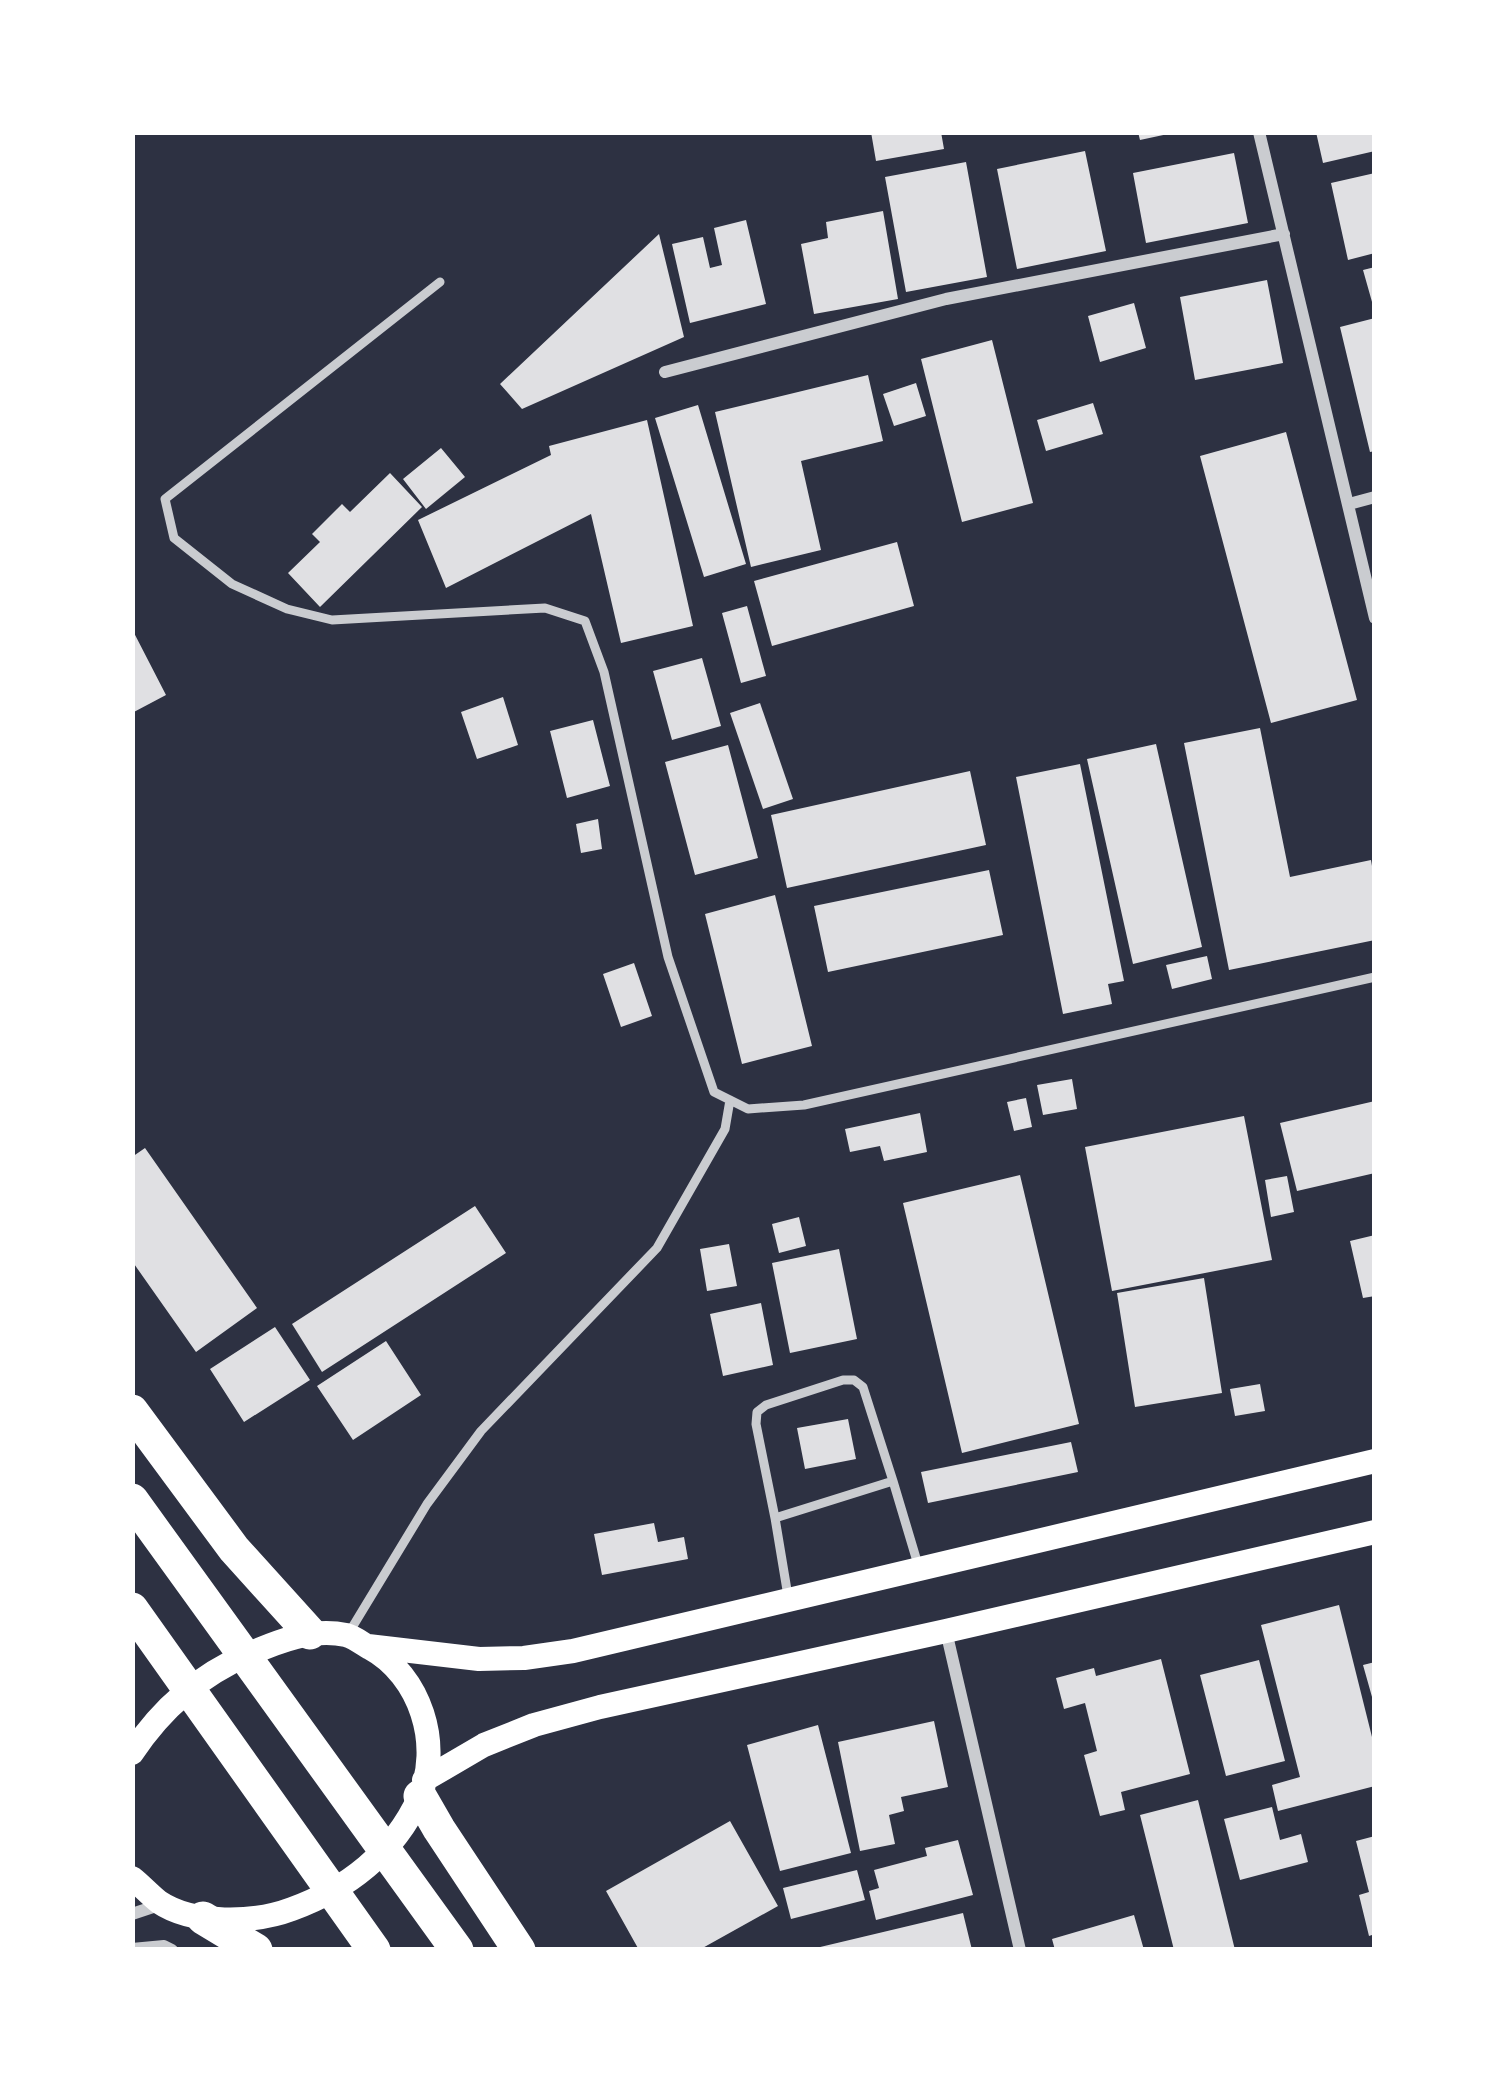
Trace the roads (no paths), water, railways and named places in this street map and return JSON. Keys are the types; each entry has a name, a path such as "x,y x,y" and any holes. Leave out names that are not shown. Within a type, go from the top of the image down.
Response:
{"highway":[{"path":"132,1411 233,1549 310,1634"},
{"path":"132,1500 457,1950"},
{"path":"132,1609 374,1950"},
{"path":"422,1788 518,1950"},
{"path":"203,1918 256,1950"}],"main road":[{"path":"132,1753 149,1726 194,1684 280,1641 310,1634 479,1659 573,1651 1375,1461"},
{"path":"422,1788 484,1745 599,1707 1375,1532"},
{"path":"132,1878 162,1904 203,1918 241,1920 279,1914 320,1899 379,1858 422,1788 428,1759 425,1718 408,1679 386,1657 358,1641"}],"street":[{"path":"1259,132 1375,618"},
{"path":"665,372 946,299 1285,234"},
{"path":"1348,504 1375,497"},
{"path":"946,1631 1020,1950"},
{"path":"132,1914 162,1904"},
{"path":"132,1949 164,1946 172,1950"}],"lane":[{"path":"440,282 165,500 174,538 232,584 287,609 332,620 545,608 585,621 604,672 668,957 714,1092 748,1109 804,1105 1375,977"},
{"path":"358,1641 427,1504 481,1431 657,1248 725,1129 730,1100"},
{"path":"788,1599 757,1412 843,1380 854,1380 863,1388 920,1568"},
{"path":"775,1518 893,1481"}]}
